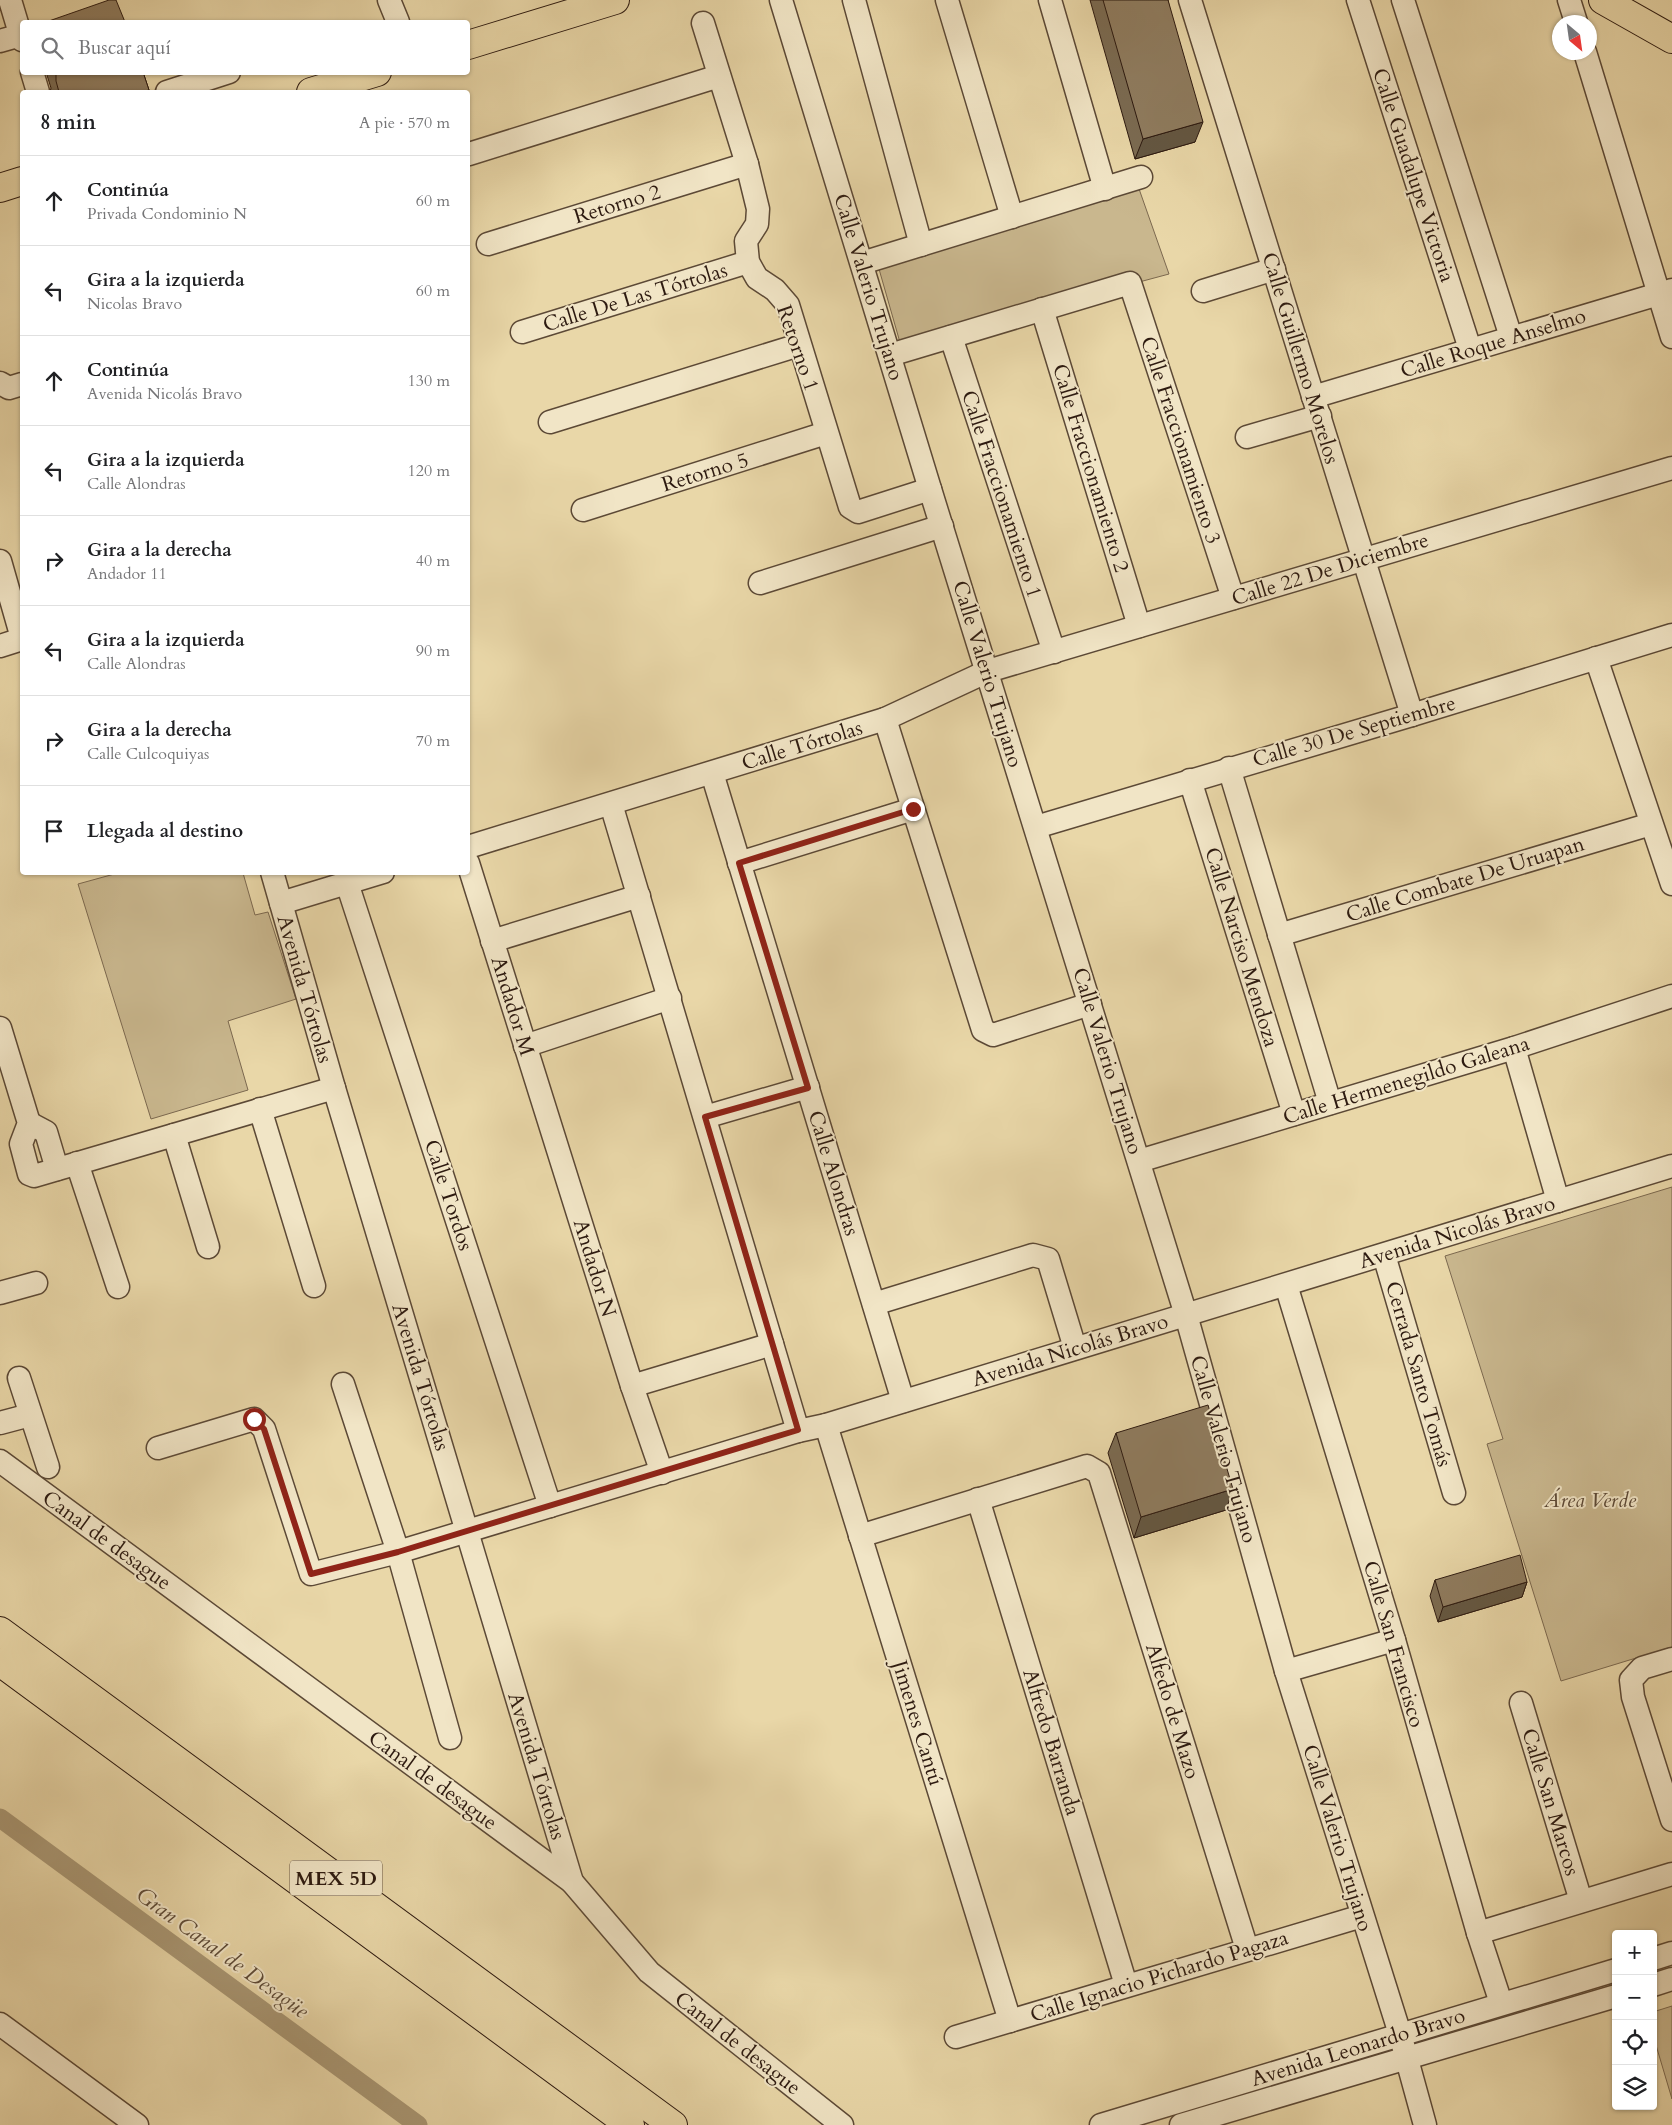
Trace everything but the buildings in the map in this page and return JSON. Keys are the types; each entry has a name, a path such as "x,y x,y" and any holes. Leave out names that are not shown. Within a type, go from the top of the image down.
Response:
{"main road":[{"path":"470,44 615,0"},
{"path":"1603,0 1672,39"},
{"path":"322,90 369,81"},
{"path":"0,188 20,182"},
{"name":"MEX 5D","path":"0,1631 673,2125"},
{"name":"MEX 5D","path":"0,1662 630,2125"}],"street":[{"path":"10,0 14,39"},
{"name":"Calle Valerio Trujano","path":"781,0 930,489 988,671 1186,1315 1286,1671 1400,2034 1405,2058 1425,2125"},
{"path":"854,0 921,245"},
{"path":"947,0 1012,217"},
{"path":"1050,0 1105,189"},
{"name":"Calle Guillermo Morelos","path":"1190,0 1412,715"},
{"name":"Calle Guadalupe Victoria","path":"1358,0 1470,349"},
{"name":"Calle Guadalupe Victoria","path":"1403,0 1511,337"},
{"path":"1570,0 1574,15"},
{"path":"703,23 747,164 758,209 757,224 746,241 748,262"},
{"path":"1589,60 1665,292 1672,336"},
{"path":"33,75 37,90"},
{"path":"173,90 220,75"},
{"path":"470,154 719,76"},
{"name":"Retorno 2","path":"488,244 747,164"},
{"path":"862,263 1141,178"},
{"name":"Calle De Las Tórtolas","path":"522,332 748,262"},
{"name":"Retorno 1","path":"748,262 757,278 775,290 788,305 826,434 850,507 858,512 930,489"},
{"path":"1203,291 1274,269"},
{"name":"Calle Fraccionamiento 3","path":"1042,309 1130,282 1233,598"},
{"name":"Calle Roque Anselmo","path":"1247,437 1316,406 1470,349 1665,292"},
{"path":"890,355 1042,309"},
{"name":"Calle Fraccionamiento 2","path":"1042,309 1139,626"},
{"name":"Calle Fraccionamiento 1","path":"950,337 1054,652"},
{"path":"550,422 799,345"},
{"name":"Retorno 5","path":"583,510 826,434"},
{"name":"Calle 22 De Diciembre","path":"988,671 1672,468"},
{"path":"760,583 942,526"},
{"path":"0,561 20,632"},
{"name":"Calle 30 De Septiembre","path":"1036,826 1672,636"},
{"path":"0,646 20,640"},
{"path":"1596,658 1672,884"},
{"name":"Calle Tórtolas","path":"470,846 885,719 988,671"},
{"path":"885,719 983,1030 993,1035 1090,1004"},
{"name":"Calle Narciso Mendoza","path":"1229,768 1330,1103"},
{"name":"Calle Alondras","path":"712,773 903,1401"},
{"name":"Calle Narciso Mendoza","path":"1190,780 1294,1114"},
{"path":"611,804 798,1430"},
{"path":"739,863 913,809"},
{"name":"Calle Combate De Uruapan","path":"1279,935 1652,824"},
{"name":"Andador M","path":"470,870 558,1150"},
{"name":"Avenida Tórtolas","path":"273,875 334,1088 572,1882"},
{"path":"280,903 373,875"},
{"name":"Calle Tordos","path":"348,883 550,1506"},
{"path":"492,941 639,896"},
{"name":"Calle Hermenegildo Galeana","path":"1139,1161 1514,1048 1672,996"},
{"path":"525,1046 670,998"},
{"path":"0,1028 29,1123 21,1144 29,1174 34,1176 334,1088"},
{"path":"1514,1048 1558,1201"},
{"path":"705,1117 808,1088"},
{"path":"260,1109 314,1286"},
{"path":"174,1135 208,1247"},
{"name":"Andador N","path":"558,1150 632,1386"},
{"path":"67,1166 118,1287"},
{"name":"Avenida Nicolás Bravo","path":"158,1448 254,1419 264,1429 311,1574 398,1552 798,1430 826,1425 1672,1166"},
{"path":"874,1304 1033,1255 1048,1260 1075,1348"},
{"name":"Cerrada Santo Tomás","path":"1384,1255 1454,1493"},
{"path":"0,1293 36,1283"},
{"name":"Calle San Francisco","path":"1286,1285 1394,1640 1478,1933 1501,2004"},
{"path":"662,1472 632,1386 772,1344"},
{"path":"19,1378 48,1467"},
{"path":"343,1384 398,1552 450,1738"},
{"path":"0,1423 30,1415"},
{"name":"Jimenes Cantú","path":"826,1425 1010,2021"},
{"name":"Canal de desague","path":"0,1461 572,1882 649,1972 842,2125"},
{"name":"Alfedo de Mazo","path":"978,1499 1087,1466 1099,1473 1247,1949"},
{"path":"860,1536 978,1499"},
{"name":"Alfredo Barranda","path":"978,1499 1126,1985"},
{"path":"1286,1671 1394,1640"},
{"path":"1672,1659 1642,1668 1631,1680 1633,1697 1672,1820"},
{"name":"Calle San Marcos","path":"1521,1703 1581,1901"},
{"path":"1478,1933 1672,1874"},
{"name":"Calle Ignacio Pichardo Pagaza","path":"956,2036 1362,1916"},
{"path":"1657,1957 1672,1953"},
{"name":"Avenida Leonardo Bravo","path":"1101,2125 1612,1971"},
{"path":"1657,1984 1672,1979"},
{"name":"Avenida Leonardo Bravo","path":"1181,2125 1612,1997"},
{"path":"0,2024 137,2125"}],"green space":[{"path":"1138,186 1169,274 901,346 879,269"},
{"path":"111,875 244,875 255,915 268,912 296,999 228,1021 248,1090 151,1119 78,884"},
{"name":"Área Verde","path":"1672,1187 1672,1647 1561,1681 1487,1444 1503,1439 1445,1256"},
{"path":"1672,2006 1672,2099 1657,2048 1657,2011"}],"waterway":[{"name":"Gran Canal de Desagüe","path":"0,1818 418,2125"}],"route":[{"path":"254,1419 264,1429 311,1574 398,1552 798,1430 705,1117 808,1088 739,863 913,809"}]}
